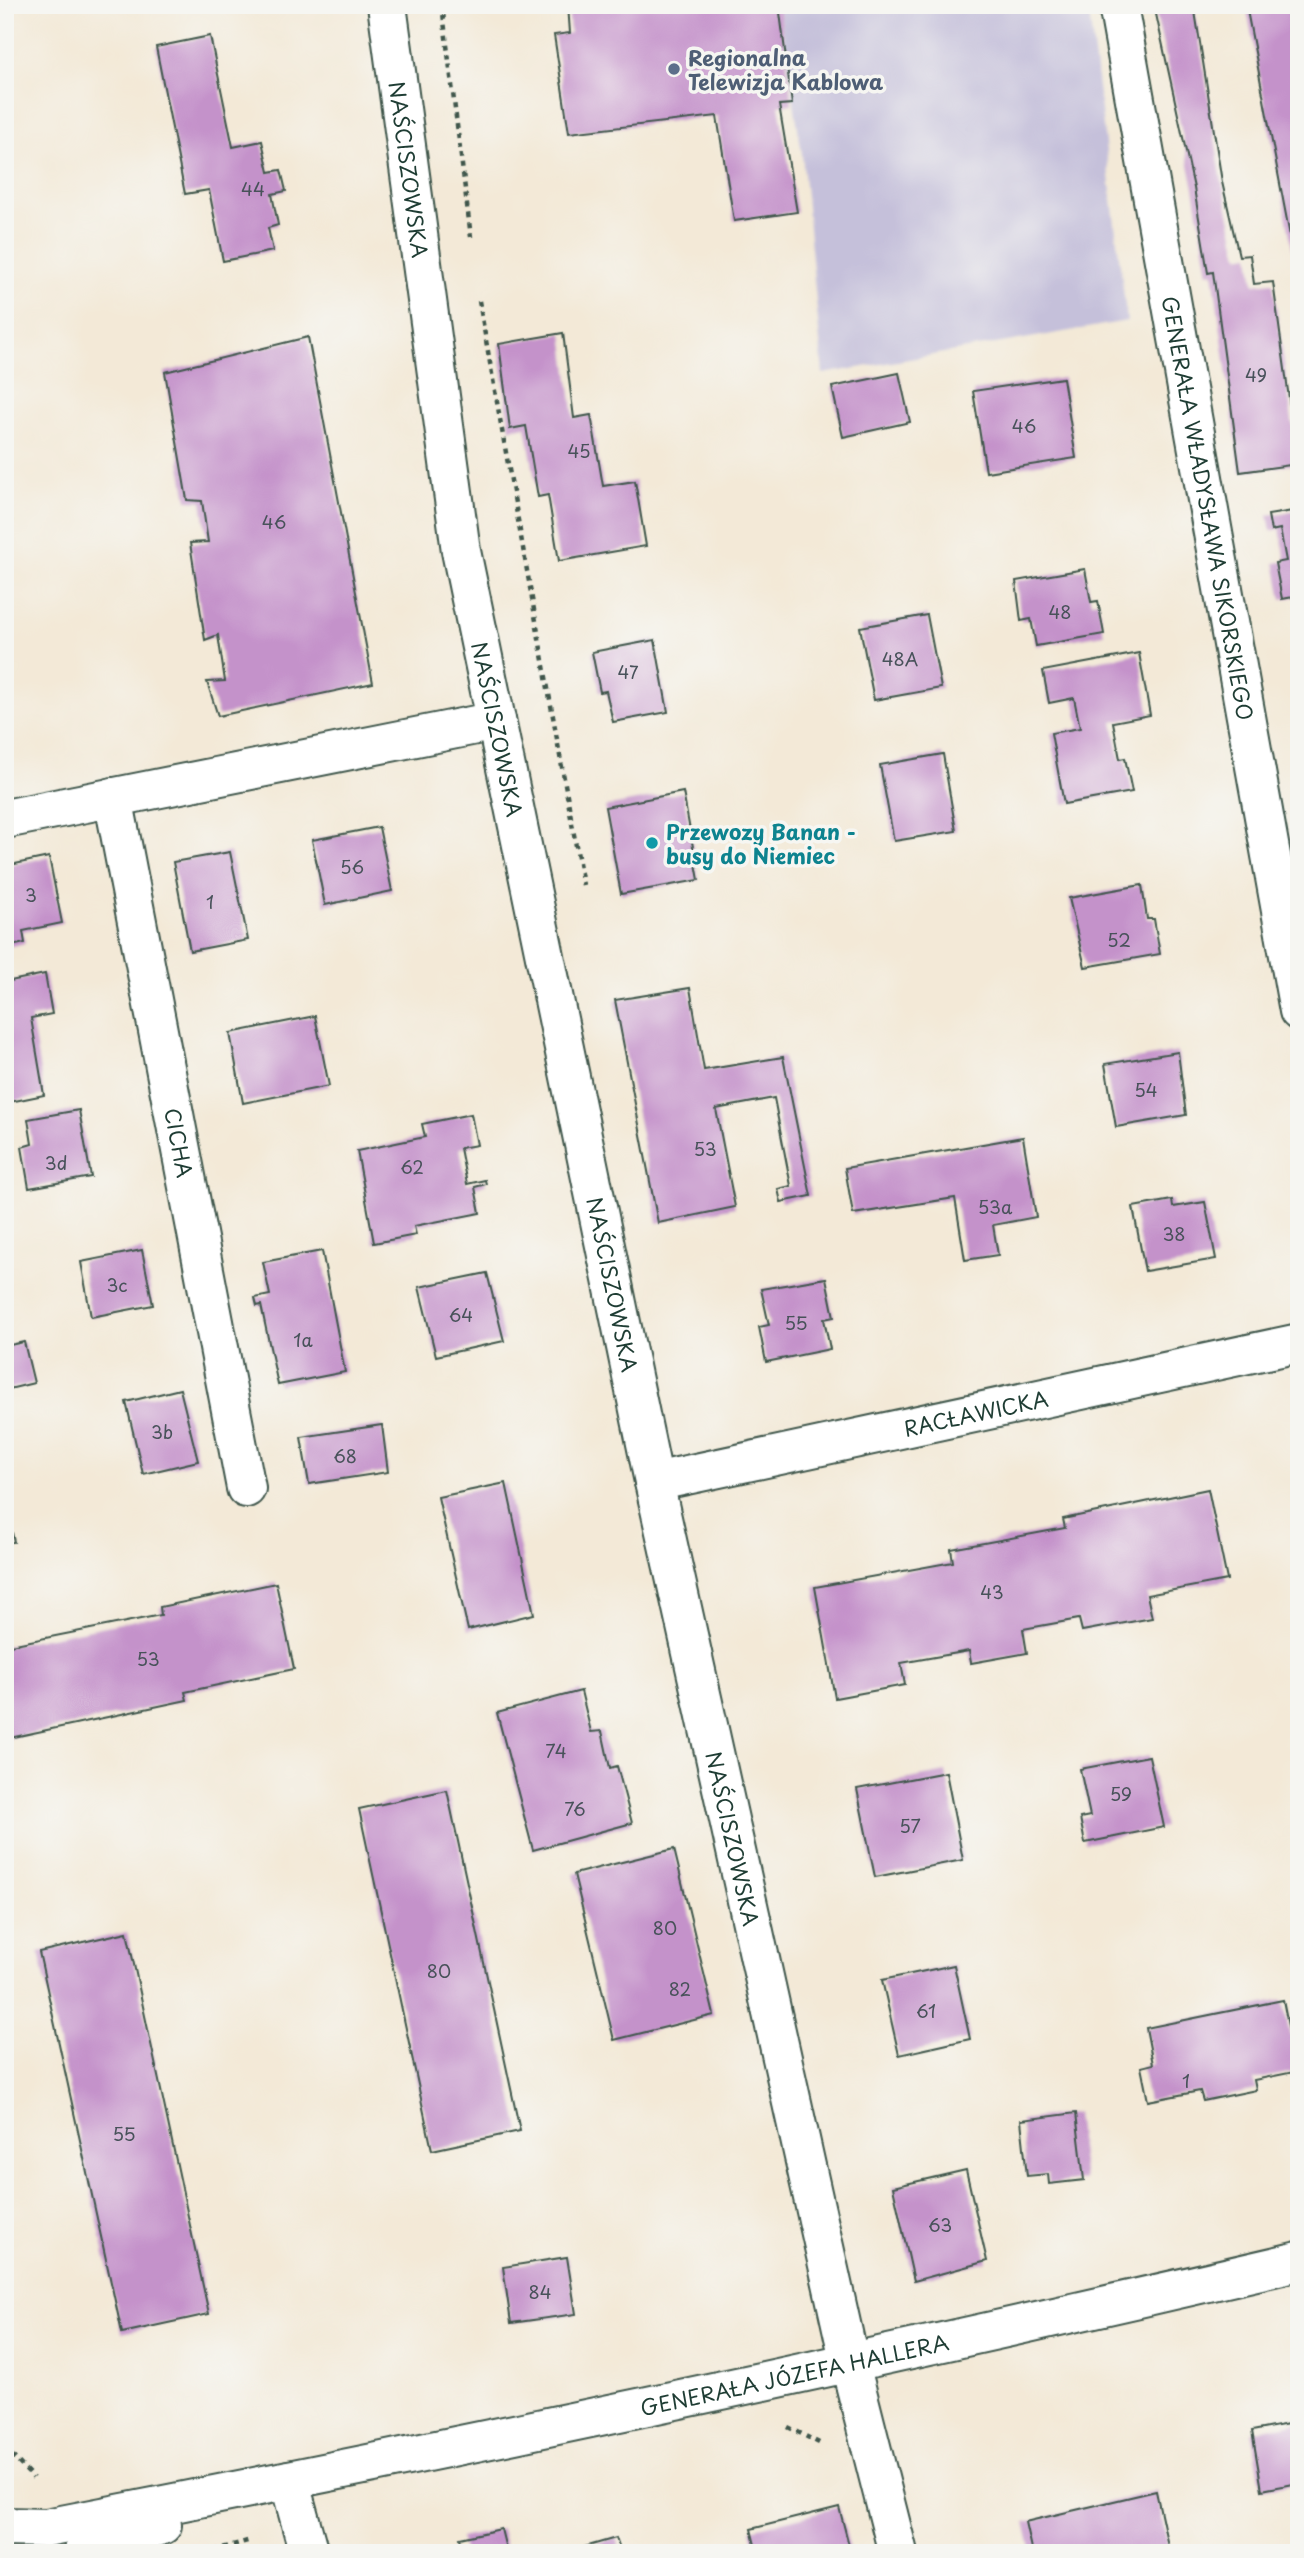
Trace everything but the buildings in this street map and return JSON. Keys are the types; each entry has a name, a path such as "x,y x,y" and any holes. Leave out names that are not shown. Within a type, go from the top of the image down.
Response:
{"street":[{"name":"NAŚCISZOWSKA","path":"387,5 461,551 654,1482 849,2364 898,2553"},
{"name":"GENERAŁA WŁADYSŁAWA SIKORSKIEGO","path":"1118,5 1299,1012"},
{"path":"5,819 496,721"},
{"name":"CICHA","path":"113,797 247,1488"},
{"name":"RACŁAWICKA","path":"654,1482 1299,1343"},
{"name":"GENERAŁA JÓZEFA HALLERA","path":"5,2527 46,2528 289,2480 849,2364 1299,2261"},
{"path":"289,2480 306,2540"},
{"name":"GENERAŁA JÓZEFA HALLERA","path":"83,2553 289,2480"}],"path":[{"path":"442,5 471,243"},
{"path":"478,294 585,896"},
{"path":"777,2425 790,2427 819,2442 827,2452"},
{"path":"204,2553 306,2540"}],"shaded area":[{"path":"779,5 1088,5 1127,321 823,374 802,154"}],"place":[{"name":"Regionalna Telewizja Kablowa","path":"674,69"},
{"name":"Przewozy Banan - busy do Niemiec","path":"652,843"}]}
